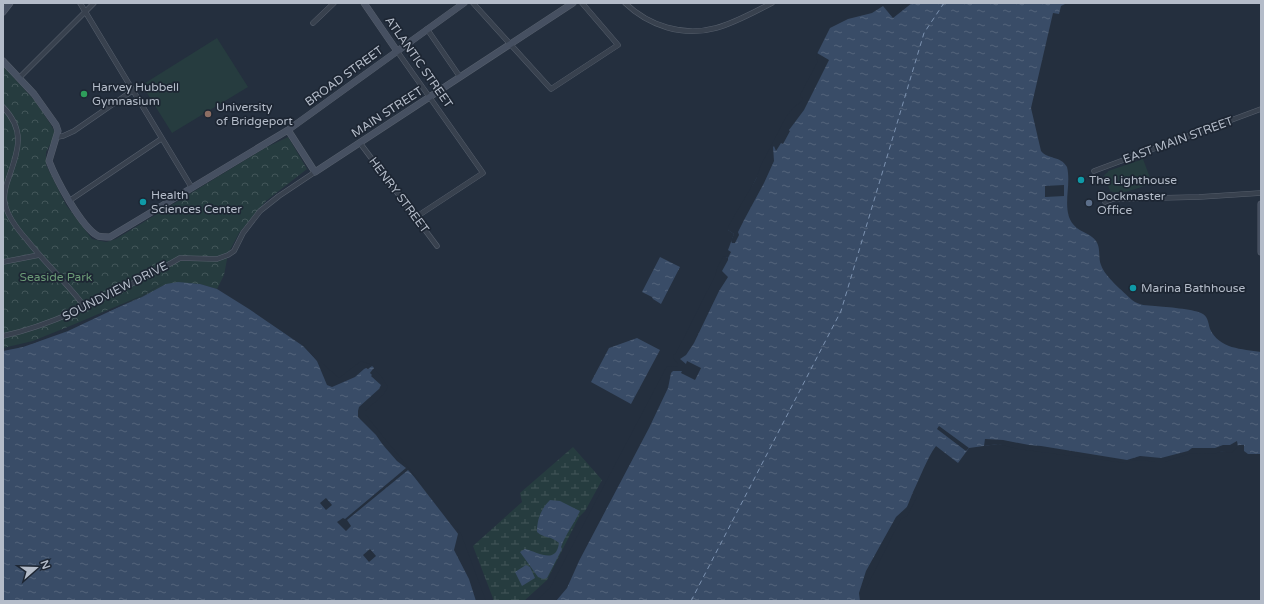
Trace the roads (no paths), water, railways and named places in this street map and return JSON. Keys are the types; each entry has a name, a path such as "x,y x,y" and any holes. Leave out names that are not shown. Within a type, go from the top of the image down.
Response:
{"street":[{"path":"3,12 10,3"},
{"path":"80,3 192,188"},
{"path":"19,78 94,3"},
{"path":"313,23 334,3"},
{"name":"ATLANTIC STREET","path":"364,3 483,173 416,217"},
{"name":"BROAD STREET","path":"70,200 92,231 98,236 110,237 288,130 464,3"},
{"path":"473,3 551,89 618,45 582,3"},
{"name":"MAIN STREET","path":"228,255 234,251 248,227 266,206 279,196 573,3"},
{"path":"625,3 631,9 656,25 693,31 725,26 772,3"},
{"path":"427,29 460,76"},
{"path":"3,61 34,94 56,125 58,131 57,137 49,161 56,178 70,200 161,139"},
{"path":"57,137 74,131 132,90"},
{"path":"3,107 9,113 16,125 18,135 17,152 7,182 5,196 5,204 9,214 16,226 39,256 75,294 85,307"},
{"name":"EAST MAIN STREET","path":"1094,171 1261,109"},
{"path":"288,130 315,172"},
{"name":"HENRY STREET","path":"360,143 437,246"},
{"path":"1105,202 1113,199 1199,197 1261,193"},
{"path":"1261,204 1261,252"},
{"name":"SOUNDVIEW DRIVE","path":"3,336 63,318 180,258 217,259 228,255"},
{"path":"3,262 39,256"}],"water":[{"path":"907,3 1067,3 1061,6 1059,14 1053,13 1031,108 1041,151 1047,156 1058,159 1067,167 1067,205 1069,217 1078,229 1090,235 1096,241 1098,244 1100,262 1103,270 1110,279 1132,300 1143,305 1186,309 1201,313 1206,318 1214,336 1219,341 1239,349 1261,352 1261,454 1248,454 1244,451 1244,445 1239,445 1228,451 1188,452 1165,460 1142,458 1127,461 998,444 969,448 958,463 936,446 913,492 915,496 900,517 864,589 867,601 538,601 552,590 669,367 678,369 681,365 676,358 725,257 728,258 731,252 728,250 734,234 728,230 788,118 802,103 819,61 817,54 830,28 848,19 872,13 883,6 891,15 895,15"},
{"path":"660,257 680,267 661,304 642,292"},
{"path":"178,282 200,284 217,289 303,346 322,366 339,380 347,373 372,366 374,368 373,370 386,387 363,410 363,414 405,465 459,535 484,601 3,601 3,350 34,343 142,297 166,284"},
{"path":"637,338 660,350 631,404 591,382 609,348"},
{"path":"550,500 560,501 580,511 565,538 561,547 562,549 547,578 543,579 538,577 520,552 525,549 550,555 554,554 557,550 559,543 537,532 540,514"},
{"path":"526,565 530,567 535,578 522,586 515,572"}],"place":[{"name":"Harvey Hubbell Gymnasium","path":"84,94"},
{"name":"University of Bridgeport","path":"208,114"},
{"name":"The Lighthouse","path":"1081,180"},
{"name":"Health Sciences Center","path":"143,202"},
{"name":"Dockmaster Office","path":"1089,203"},
{"name":"Marina Bathhouse","path":"1133,288"}],"park label":[{"name":"Seaside Park","path":"56,277"}]}
